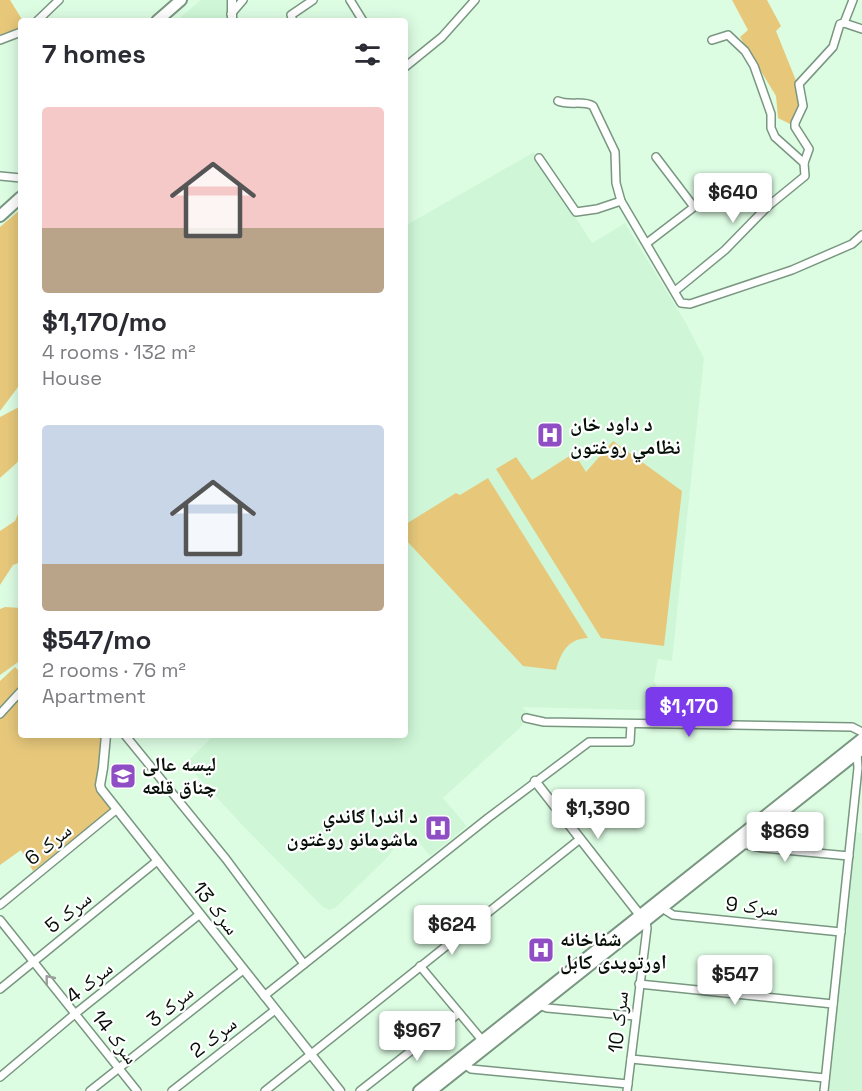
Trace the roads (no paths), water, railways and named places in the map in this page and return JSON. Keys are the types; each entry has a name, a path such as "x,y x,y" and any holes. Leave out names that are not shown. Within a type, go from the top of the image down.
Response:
{"main road":[{"path":"160,18 181,0"},
{"path":"169,18 189,0"},
{"path":"0,207 18,191"},
{"path":"0,216 18,200"},
{"path":"431,1091 462,1062 739,841 862,739"},
{"path":"739,841 859,751"},
{"path":"419,1091 462,1062 482,1040 535,1003"}],"street":[{"path":"40,18 59,0"},
{"path":"231,17 232,0"},
{"path":"231,17 243,0"},
{"path":"292,18 291,15 313,0"},
{"path":"350,0 361,18"},
{"path":"408,65 442,37 475,0"},
{"path":"675,291 725,250 767,207 805,176 804,163 809,149 795,127 804,106 800,84 833,47 840,24 844,23 853,0"},
{"path":"844,23 862,29"},
{"path":"0,40 18,34"},
{"path":"712,40 728,35 745,51 754,66 771,114 771,128 775,137 804,163"},
{"path":"558,101 562,104 593,106 615,152 616,183 621,201 681,303 690,304 792,270 852,244 862,235"},
{"path":"647,243 694,207 656,157"},
{"path":"539,158 576,212 597,209 621,201"},
{"path":"0,176 18,178"},
{"path":"0,714 18,694"},
{"path":"526,718 544,722 852,727 862,732"},
{"path":"264,996 589,742 630,742 631,724"},
{"name":"سرک 13","path":"106,738 99,786 340,1091"},
{"path":"127,738 226,859 304,964"},
{"path":"824,1091 859,751"},
{"path":"535,782 643,918"},
{"name":"سرک 6","path":"0,904 117,809"},
{"path":"265,1091 580,839"},
{"path":"739,841 763,848 849,856"},
{"name":"سرک 5","path":"0,989 157,861"},
{"name":"سرک 9","path":"658,906 673,915 841,932"},
{"name":"سرک 4","path":"0,1077 200,914"},
{"name":"سرک 10","path":"627,1087 647,928 643,918"},
{"name":"سرک 14","path":"0,920 137,1091"},
{"path":"420,966 482,1040"},
{"name":"سرک 3","path":"90,1091 243,970"},
{"path":"639,984 833,1004"},
{"path":"535,1003 635,1016"},
{"name":"سرک 2","path":"172,1091 275,1010"},
{"path":"360,1091 459,1013"},
{"path":"631,1059 825,1078"},
{"path":"462,1062 471,1069 627,1087"}],"place":[{"name":"د داود خان نظامي روغتون","path":"550,435"},
{"name":"لیسه عالی چناق قلعه","path":"123,776"},
{"name":"د اندرا ګاندي ماشومانو روغتون","path":"438,828"},
{"name":"شفاخانه اورتوپدی کابل","path":"541,950"}]}
